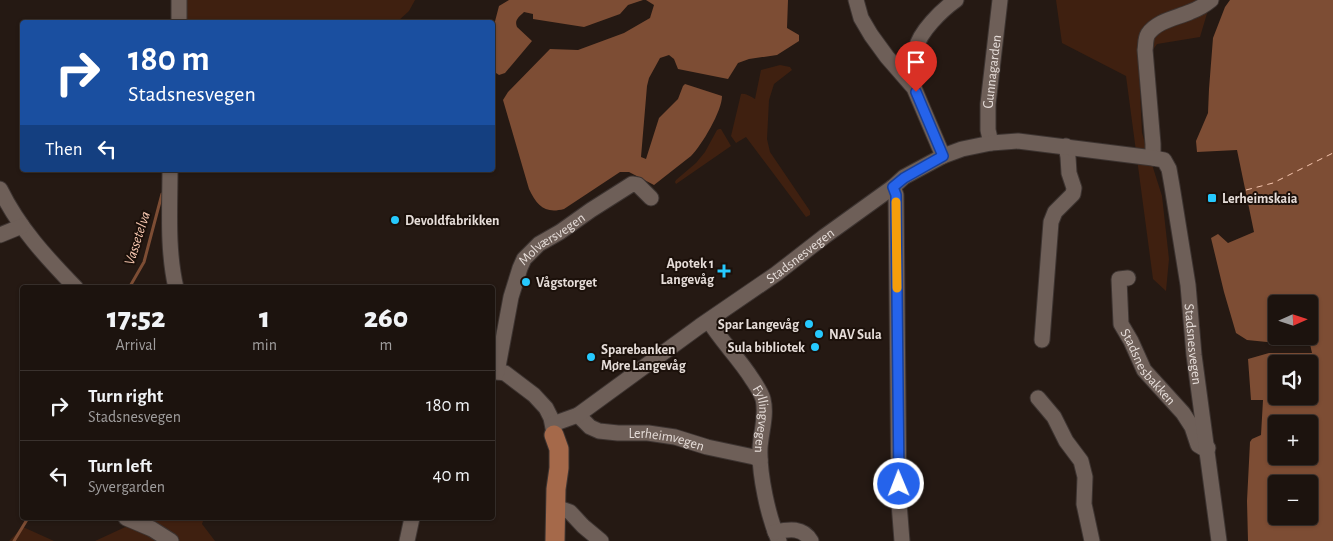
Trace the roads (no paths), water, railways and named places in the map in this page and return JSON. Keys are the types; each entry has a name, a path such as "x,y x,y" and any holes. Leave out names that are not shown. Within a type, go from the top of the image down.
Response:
{"main road":[{"path":"554,429 552,449 552,468 556,498 554,541"}],"street":[{"path":"179,0 179,20"},
{"path":"856,0 861,18 870,35 914,88 943,156"},
{"path":"909,80 915,74 915,52 923,34 941,12 956,0"},
{"name":"Gunnagarden","path":"991,143 988,130 988,104 1000,0"},
{"path":"1153,158 1145,50 1148,34 1155,27 1200,8 1211,0"},
{"name":"Stadsnesvegen","path":"554,429 578,415 637,371 776,274 904,178 943,156 962,149 991,143 1018,141 1153,158 1164,160 1172,186 1188,285 1194,355 1219,541"},
{"path":"1042,340 1051,222 1055,212 1073,194 1074,188 1069,173 1066,146"},
{"path":"170,172 170,257 175,285"},
{"name":"Molværsvegen","path":"554,429 546,408 534,395 505,373 495,371 511,297 520,268 524,259 539,244 632,184 638,186 651,198"},
{"path":"893,187 896,195 902,541"},
{"path":"0,189 22,226 45,256 73,285"},
{"path":"0,236 22,226"},
{"name":"Stadsnesbakken","path":"1128,278 1119,279 1121,324 1144,370 1183,412 1192,427 1198,445 1208,448"},
{"name":"Fyllingvegen","path":"709,321 721,340 740,361 757,386 762,398 765,412 760,444 760,460 762,477 777,537 795,529 806,534 811,541"},
{"path":"1038,398 1054,417 1066,442 1081,461 1085,477 1084,504 1092,541"},
{"name":"Lerheimvegen","path":"578,415 590,427 599,431 675,436 707,447 760,460"},
{"path":"556,498 583,526 601,541"},
{"path":"131,520 152,529 171,541"},
{"path":"407,541 412,520"}],"waterway":[{"name":"Vassetelva","path":"131,285 144,262 162,194"},
{"name":"Vassetelva","path":"14,541 27,520"}],"place":[{"name":"Lerheimskaia","path":"1212,198"},
{"name":"Devoldfabrikken","path":"395,220"},
{"name":"Apotek 1 Langevåg","path":"724,271"},
{"name":"Vågstorget","path":"526,282"},
{"name":"Spar Langevåg","path":"809,324"},
{"name":"NAV Sula","path":"819,334"},
{"name":"Sula bibliotek","path":"815,347"},
{"name":"Sparebanken Møre Langevåg","path":"591,357"}]}
